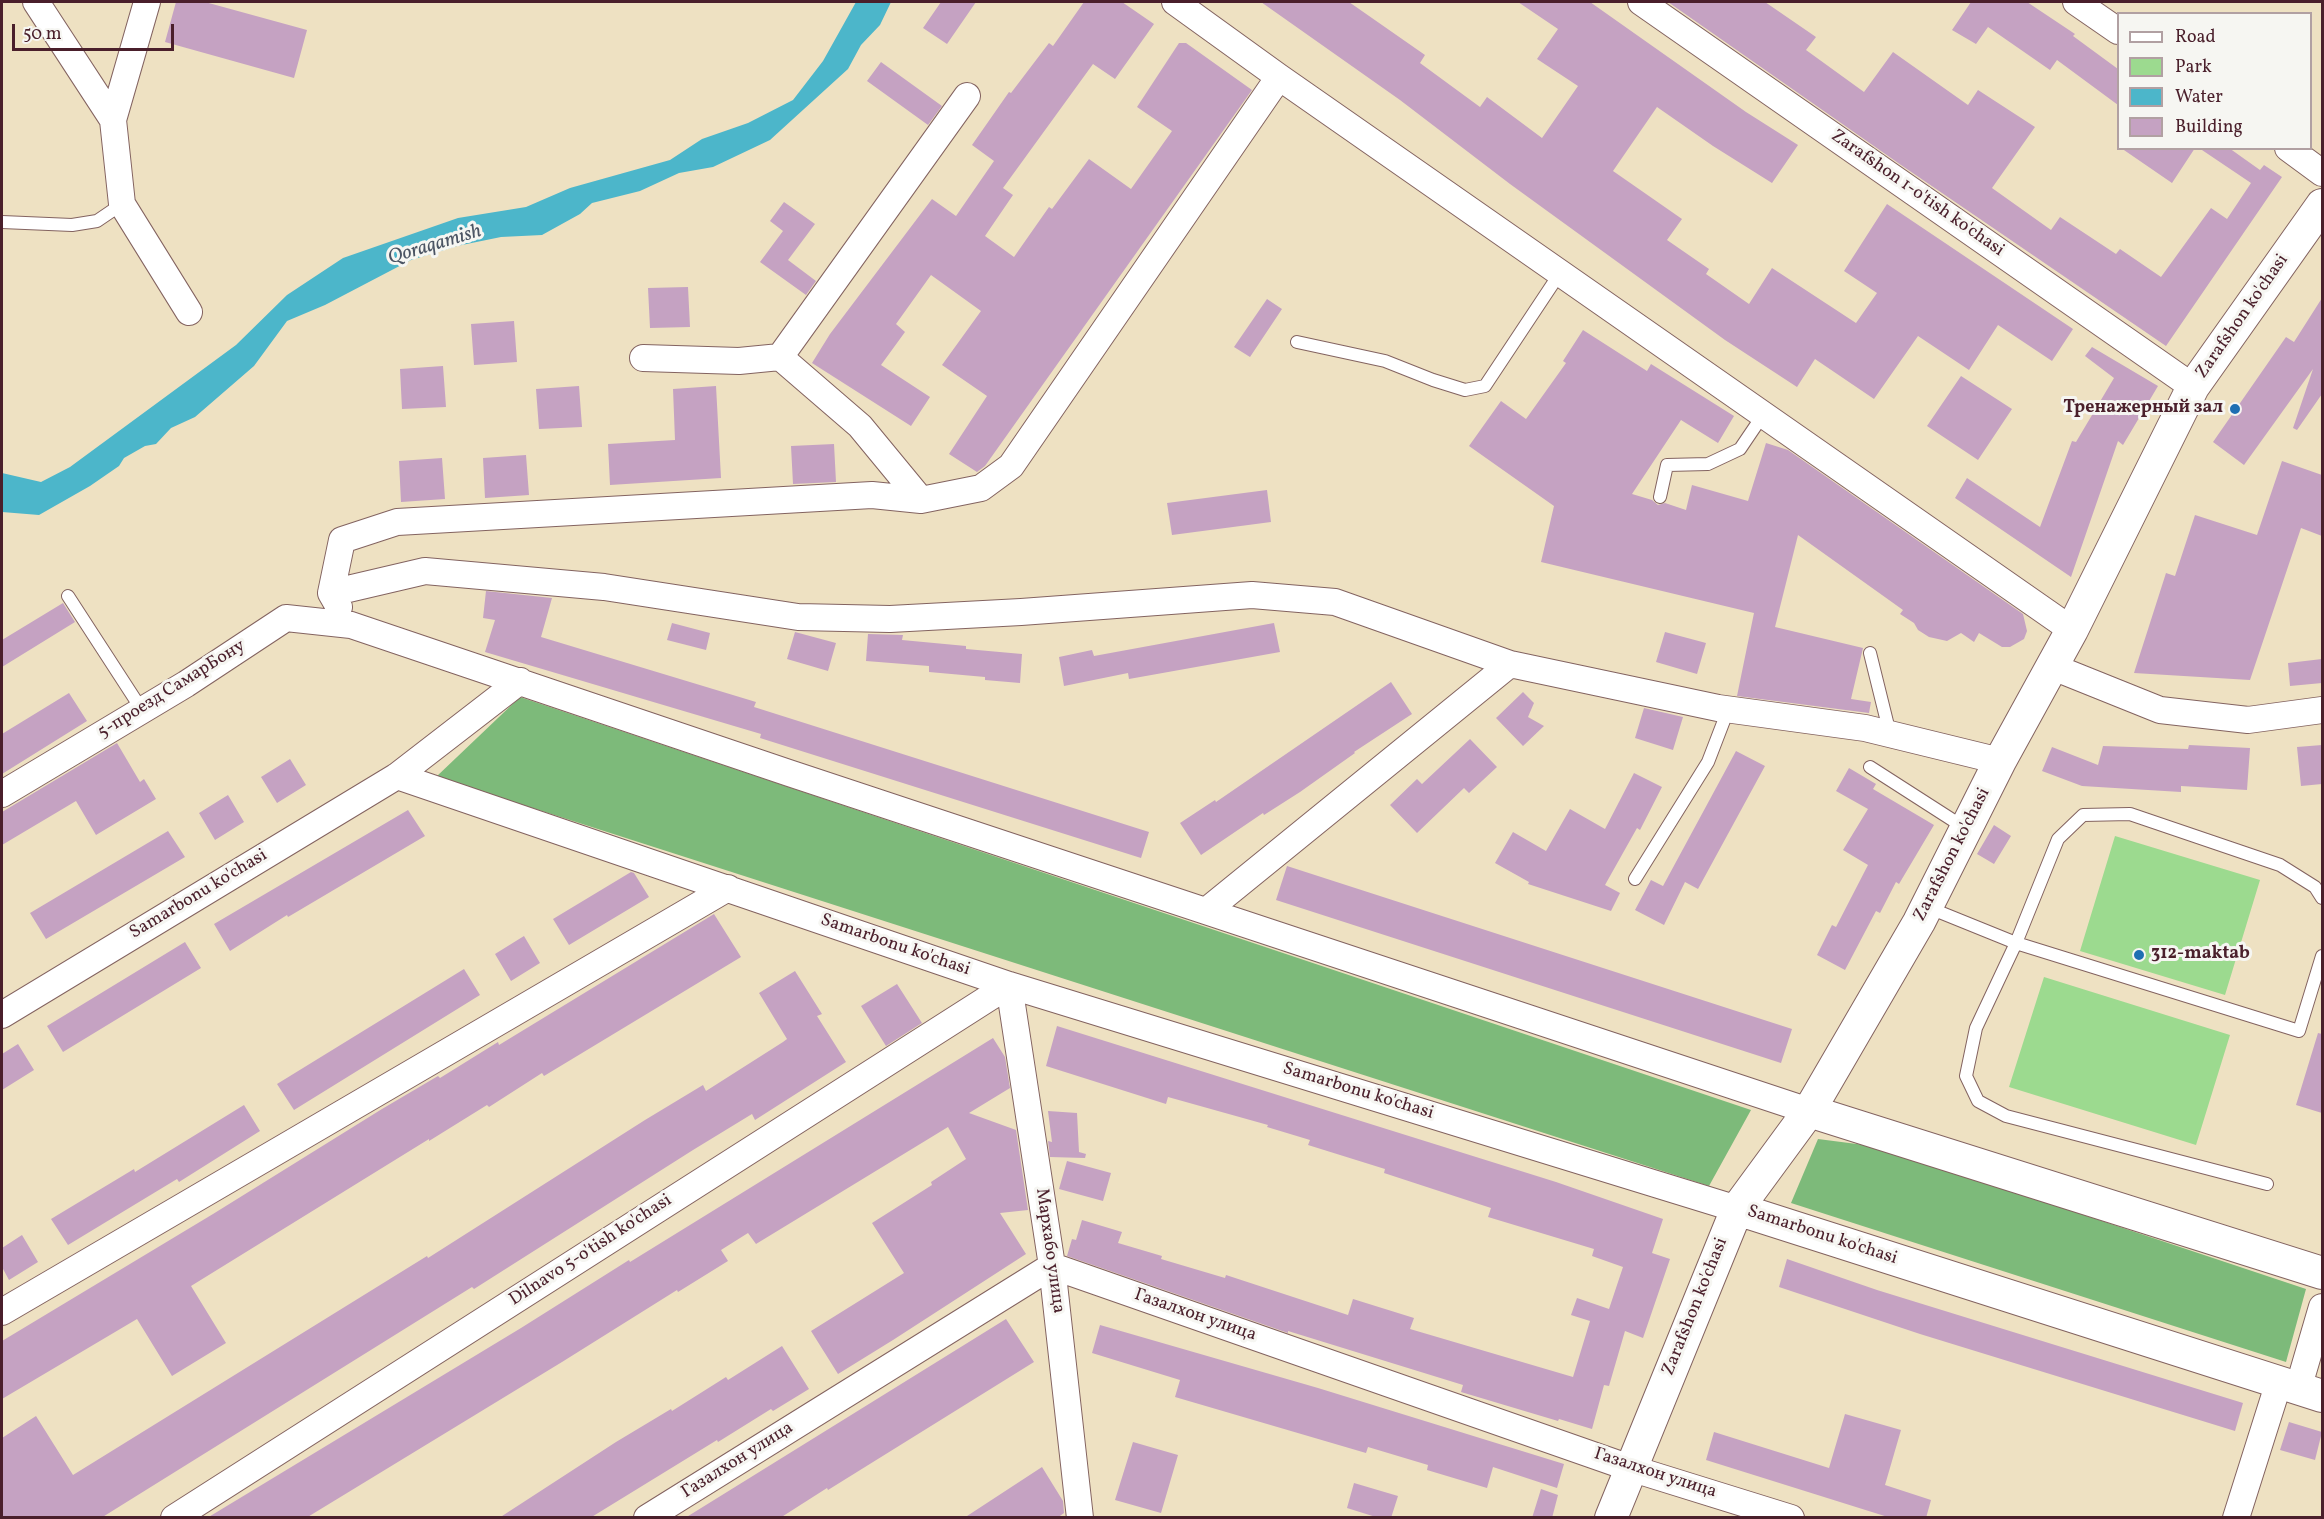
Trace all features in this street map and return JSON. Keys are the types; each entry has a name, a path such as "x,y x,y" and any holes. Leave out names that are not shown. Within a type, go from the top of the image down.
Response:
{"street":[{"path":"36,2 113,120"},
{"path":"147,2 113,120 122,204 189,312"},
{"path":"1175,2 2072,630"},
{"name":"Zarafshon 1-o'tish ko'chasi","path":"1641,2 2193,387"},
{"path":"2076,2 2117,30"},
{"path":"1279,77 1011,466 981,488 921,500 872,495 397,522 342,540 331,593 351,625 789,774 1809,1111 2322,1273"},
{"path":"780,357 967,96"},
{"path":"2291,150 2322,173"},
{"name":"Zarafshon ko'chasi","path":"1611,1518 1737,1209 1809,1111 1926,907 2000,761 2072,630 2193,387 2322,205"},
{"path":"643,358 739,361 780,357 860,426 921,500"},
{"path":"331,593 425,571 604,587 798,617 890,619 1252,595 1335,602 1510,664 1728,710 1865,728 2000,761"},
{"name":"5-проезд СамарБону","path":"2,794 186,684 286,618 351,625"},
{"path":"1206,911 1510,664"},
{"path":"2052,667 2160,710 2248,720 2322,710"},
{"name":"Samarbonu ko'chasi","path":"2,1015 397,776 520,681"},
{"name":"Samarbonu ko'chasi","path":"397,776 1009,985 1737,1209 2300,1389"},
{"path":"2,1312 728,888"},
{"name":"Мархабо улица","path":"1009,985 1052,1266 1080,1518"},
{"name":"Dilnavo 5-o'tish ko'chasi","path":"174,1518 1009,985"},
{"name":"Газалхон улица","path":"647,1518 1052,1266 1630,1468 1791,1518"},
{"path":"2236,1518 2300,1389 2322,1307"}],"lane":[{"path":"2,222 72,225 97,221 122,204"},
{"path":"1297,342 1385,361 1465,390 1485,386 1560,273"},
{"path":"1660,497 1667,465 1708,464 1740,448 1763,415"},
{"path":"68,596 142,710"},
{"path":"1870,653 1890,734"},
{"path":"1635,879 1708,762 1728,710"},
{"path":"1870,767 1966,829"},
{"path":"2267,1184 2006,1116 1978,1101 1966,1076 1976,1028 2016,944 2058,839 2083,815 2130,814 2280,865 2315,887 2322,898"},
{"path":"1926,907 2016,944 2299,1031 2322,956"}],"green space":[{"path":"520,697 1751,1110 1709,1186 436,777"},
{"path":"2115,836 2260,880 2225,995 2080,951"},
{"path":"2044,977 2230,1035 2196,1145 2009,1087"},
{"path":"1818,1139 1880,1147 2306,1289 2286,1362 1791,1203"}],"water":[{"name":"Qoraqamish","path":"856,2 891,2 880,25 861,45 848,69 770,140 713,167 679,173 640,191 592,203 580,214 542,235 501,237 457,246 411,260 325,305 287,321 254,366 195,417 171,428 156,444 145,446 124,458 119,466 90,486 39,515 2,512 2,473 41,482 70,467 236,345 287,295 343,258 458,218 526,207 570,188 670,160 702,139 748,123 793,100 823,61"}],"building":[{"path":"176,2 205,2 307,30 294,78 165,42"},
{"path":"941,2 976,2 947,44 923,28"},
{"path":"1084,2 1122,2 1154,24 1115,79 1093,64 1003,188 1013,195 985,236 1014,257 1049,207 1052,209 1089,159 1131,189 1172,131 1137,107 1179,43 1186,43 1252,90 985,466 977,472 949,454 987,396 942,365 981,311 931,275 896,324 905,332 881,365 930,397 911,426 812,363 830,334 932,199 956,216 994,161 972,145 1009,92 1011,93 1049,43 1053,46"},
{"path":"1261,2 1349,2 1425,55 1420,63 1480,107 1487,97 1542,138 1578,86 1537,59 1558,29 1518,2 1590,2 1746,112 1798,145 1772,183 1657,107 1613,171 1682,219 1667,240 1709,269 1706,274 1749,304 1772,268 1856,323 1877,293 1844,271 1887,204 2073,329 2052,361 1998,325 1969,370 1918,336 1874,399 1815,359 1797,387 1725,340 1510,184 1400,100"},
{"path":"1668,2 1765,2 1816,37 1806,50 1864,92 1893,52 1968,105 1978,90 2035,127 1992,188 2051,230 2060,217 2116,254 2120,249 2161,277 2211,208 2227,219 2251,183 2202,150 2232,150 2260,170 2264,165 2282,177 2166,346"},
{"path":"1971,2 2027,2 2075,34 2073,36 2117,68 2117,104 2057,60 2050,70 1988,27 1976,44 1952,30"},
{"path":"881,62 942,106 928,125 867,81"},
{"path":"2124,150 2194,150 2172,183"},
{"path":"784,202 815,224 788,260 816,281 806,295 760,262 783,231 770,221"},
{"path":"688,287 690,327 650,328 648,288"},
{"path":"2322,298 2322,394 2297,430 2293,428 2313,369 2244,465 2213,442 2286,337 2294,342"},
{"path":"1267,299 1282,309 1250,357 1234,347"},
{"path":"514,321 517,362 474,365 471,324"},
{"path":"1583,330 1647,371 1651,364 1734,416 1718,443 1681,420 1632,494 1652,500 1658,505 1665,503 1686,510 1692,485 1748,501 1766,443 1788,450 2023,614 2027,631 2024,639 2010,647 2002,647 1979,633 1974,642 1961,633 1947,641 1929,637 1900,614 1903,610 1798,535 1775,627 1863,648 1851,699 1871,702 1869,713 1737,696 1754,613 1541,562 1554,506 1469,446 1501,401 1526,419 1566,363 1563,361"},
{"path":"2092,347 2158,386 2123,445 2118,441 2071,577 1955,498 1967,478 2040,527 2072,441 2076,442 2114,378 2085,356"},
{"path":"443,366 446,407 402,409 400,369"},
{"path":"1961,376 2012,409 1978,460 1927,426"},
{"path":"579,386 582,427 539,429 536,389"},
{"path":"716,386 721,478 610,485 608,444 675,440 673,389"},
{"path":"834,444 836,482 793,484 791,446"},
{"path":"526,455 529,495 485,498 483,458"},
{"path":"442,458 445,499 401,502 399,461"},
{"path":"2282,461 2322,475 2322,536 2301,528 2250,680 2134,673 2166,573 2175,576 2195,515 2257,535"},
{"path":"1267,490 1271,522 1172,535 1167,503"},
{"path":"486,591 552,598 541,637 756,702 754,707 1149,832 1141,858 760,738 761,734 485,652 495,620 483,618"},
{"path":"63,603 75,622 2,667 2,640"},
{"path":"672,623 710,633 706,650 667,640"},
{"path":"1274,623 1280,652 1129,679 1128,673 1064,686 1059,657 1092,650 1094,656"},
{"path":"795,632 836,643 828,671 787,659"},
{"path":"1665,632 1706,643 1697,674 1656,662"},
{"path":"868,634 903,635 902,640 1022,654 1020,683 929,672 929,666 866,661"},
{"path":"2322,659 2322,683 2290,686 2288,663"},
{"path":"1391,682 1412,714 1354,752 1300,792 1264,815 1263,813 1201,855 1180,823 1215,800 1216,802"},
{"path":"1523,692 1534,703 1528,717 1544,726 1523,746 1496,718"},
{"path":"69,693 87,721 2,774 2,734"},
{"path":"1644,708 1683,717 1673,750 1635,738"},
{"path":"1470,739 1497,767 1469,793 1464,788 1417,833 1390,805 1417,779 1422,784"},
{"path":"117,743 140,782 144,779 156,799 96,835 76,801 2,845 2,812"},
{"path":"2189,745 2250,748 2247,790 2181,786 2181,792 2082,786 2042,771 2052,747 2098,765 2103,746 2188,749"},
{"path":"2322,745 2322,784 2301,786 2297,747"},
{"path":"1736,751 1765,766 1698,889 1685,882 1664,925 1635,910 1651,880 1663,886"},
{"path":"290,759 306,785 277,803 261,777"},
{"path":"1849,768 1876,784 1873,789 1934,825 1899,884 1896,882 1880,913 1876,911 1845,970 1817,955 1832,925 1836,927 1868,865 1843,850 1868,809 1836,791"},
{"path":"1634,773 1662,787 1640,830 1637,828 1605,885 1620,893 1611,911 1528,884 1529,882 1495,863 1513,832 1546,851 1570,809 1605,829"},
{"path":"228,795 244,822 215,840 199,813"},
{"path":"408,810 425,836 288,917 287,915 230,951 214,924"},
{"path":"1994,825 2011,836 1994,864 1977,854"},
{"path":"168,831 185,857 46,939 30,913"},
{"path":"1287,866 1792,1029 1781,1063 1276,900"},
{"path":"631,872 634,873 649,897 569,945 553,919"},
{"path":"714,914 741,957 544,1076 542,1073 489,1107 487,1105 429,1141 429,1139 191,1286 226,1343 172,1376 137,1319 2,1399 2,1341 382,1109 438,1076 440,1078 498,1042 499,1045"},
{"path":"524,936 540,963 511,981 495,954"},
{"path":"185,942 201,968 63,1052 47,1026"},
{"path":"464,969 480,995 294,1110 277,1084"},
{"path":"795,971 822,1014 817,1016 846,1062 755,1120 752,1114 693,1150 474,1289 472,1287 101,1518 2,1518 2,1438 36,1416 73,1475 427,1256 428,1258 645,1120 703,1085 706,1091 783,1042 787,1039 759,993"},
{"path":"897,984 922,1023 886,1046 861,1006"},
{"path":"1057,1026 1556,1182 1663,1219 1652,1253 1670,1259 1643,1338 1625,1331 1609,1386 1604,1385 1592,1429 1461,1392 1463,1385 1288,1331 1288,1333 1067,1256 1072,1239 1076,1240 1082,1220 1122,1232 1118,1243 1162,1256 1161,1259 1225,1278 1226,1275 1348,1315 1353,1299 1414,1318 1410,1329 1573,1377 1590,1321 1571,1315 1577,1298 1609,1309 1623,1267 1592,1256 1594,1249 1488,1217 1491,1208 1384,1173 1385,1169 1308,1145 1310,1140 1267,1127 1268,1125 1168,1097 1166,1104 1046,1066"},
{"path":"2318,1033 2322,1034 2322,1113 2296,1105"},
{"path":"993,1038 1005,1057 1010,1088 969,1113 1016,1130 1028,1210 1000,1213 1026,1254 838,1374 811,1331 904,1273 872,1223 932,1185 931,1182 966,1159 948,1127 756,1244 748,1233 721,1250 728,1261 306,1518 207,1518 629,1260 630,1262"},
{"path":"18,1044 34,1070 2,1090 2,1054"},
{"path":"244,1105 260,1131 179,1182 177,1179 68,1245 51,1219 134,1169 135,1172"},
{"path":"1048,1111 1077,1113 1079,1152 1086,1154 1085,1158 1050,1157 1048,1141 1052,1142"},
{"path":"1067,1161 1111,1173 1103,1201 1059,1189"},
{"path":"22,1235 38,1262 9,1280 2,1267 2,1248"},
{"path":"1787,1259 1877,1290 2243,1403 2235,1431 1920,1334 1779,1287"},
{"path":"1006,1319 1034,1362 828,1490 827,1488 780,1518 685,1518"},
{"path":"1100,1325 1318,1388 1564,1464 1557,1488 1493,1467 1487,1488 1427,1470 1428,1465 1368,1447 1366,1453 1175,1397 1180,1380 1092,1353"},
{"path":"782,1346 809,1389 773,1411 771,1409 718,1442 717,1440 590,1518 499,1518 616,1442 671,1409 672,1411 726,1377 728,1380"},
{"path":"1845,1414 1901,1430 1885,1485 1931,1500 1926,1518 1891,1518 1706,1460 1714,1432 1829,1468"},
{"path":"2289,1422 2322,1432 2315,1460 2280,1450"},
{"path":"1133,1442 1178,1455 1161,1513 1115,1500"},
{"path":"1042,1467 1063,1501 1064,1513 1057,1518 964,1518"},
{"path":"1354,1483 1398,1496 1391,1518 1379,1518 1347,1508"},
{"path":"1541,1489 1558,1495 1552,1518 1532,1518"}],"place":[{"name":"Тренажерный зал","path":"2235,409"},
{"name":"312-maktab","path":"2139,955"}]}
